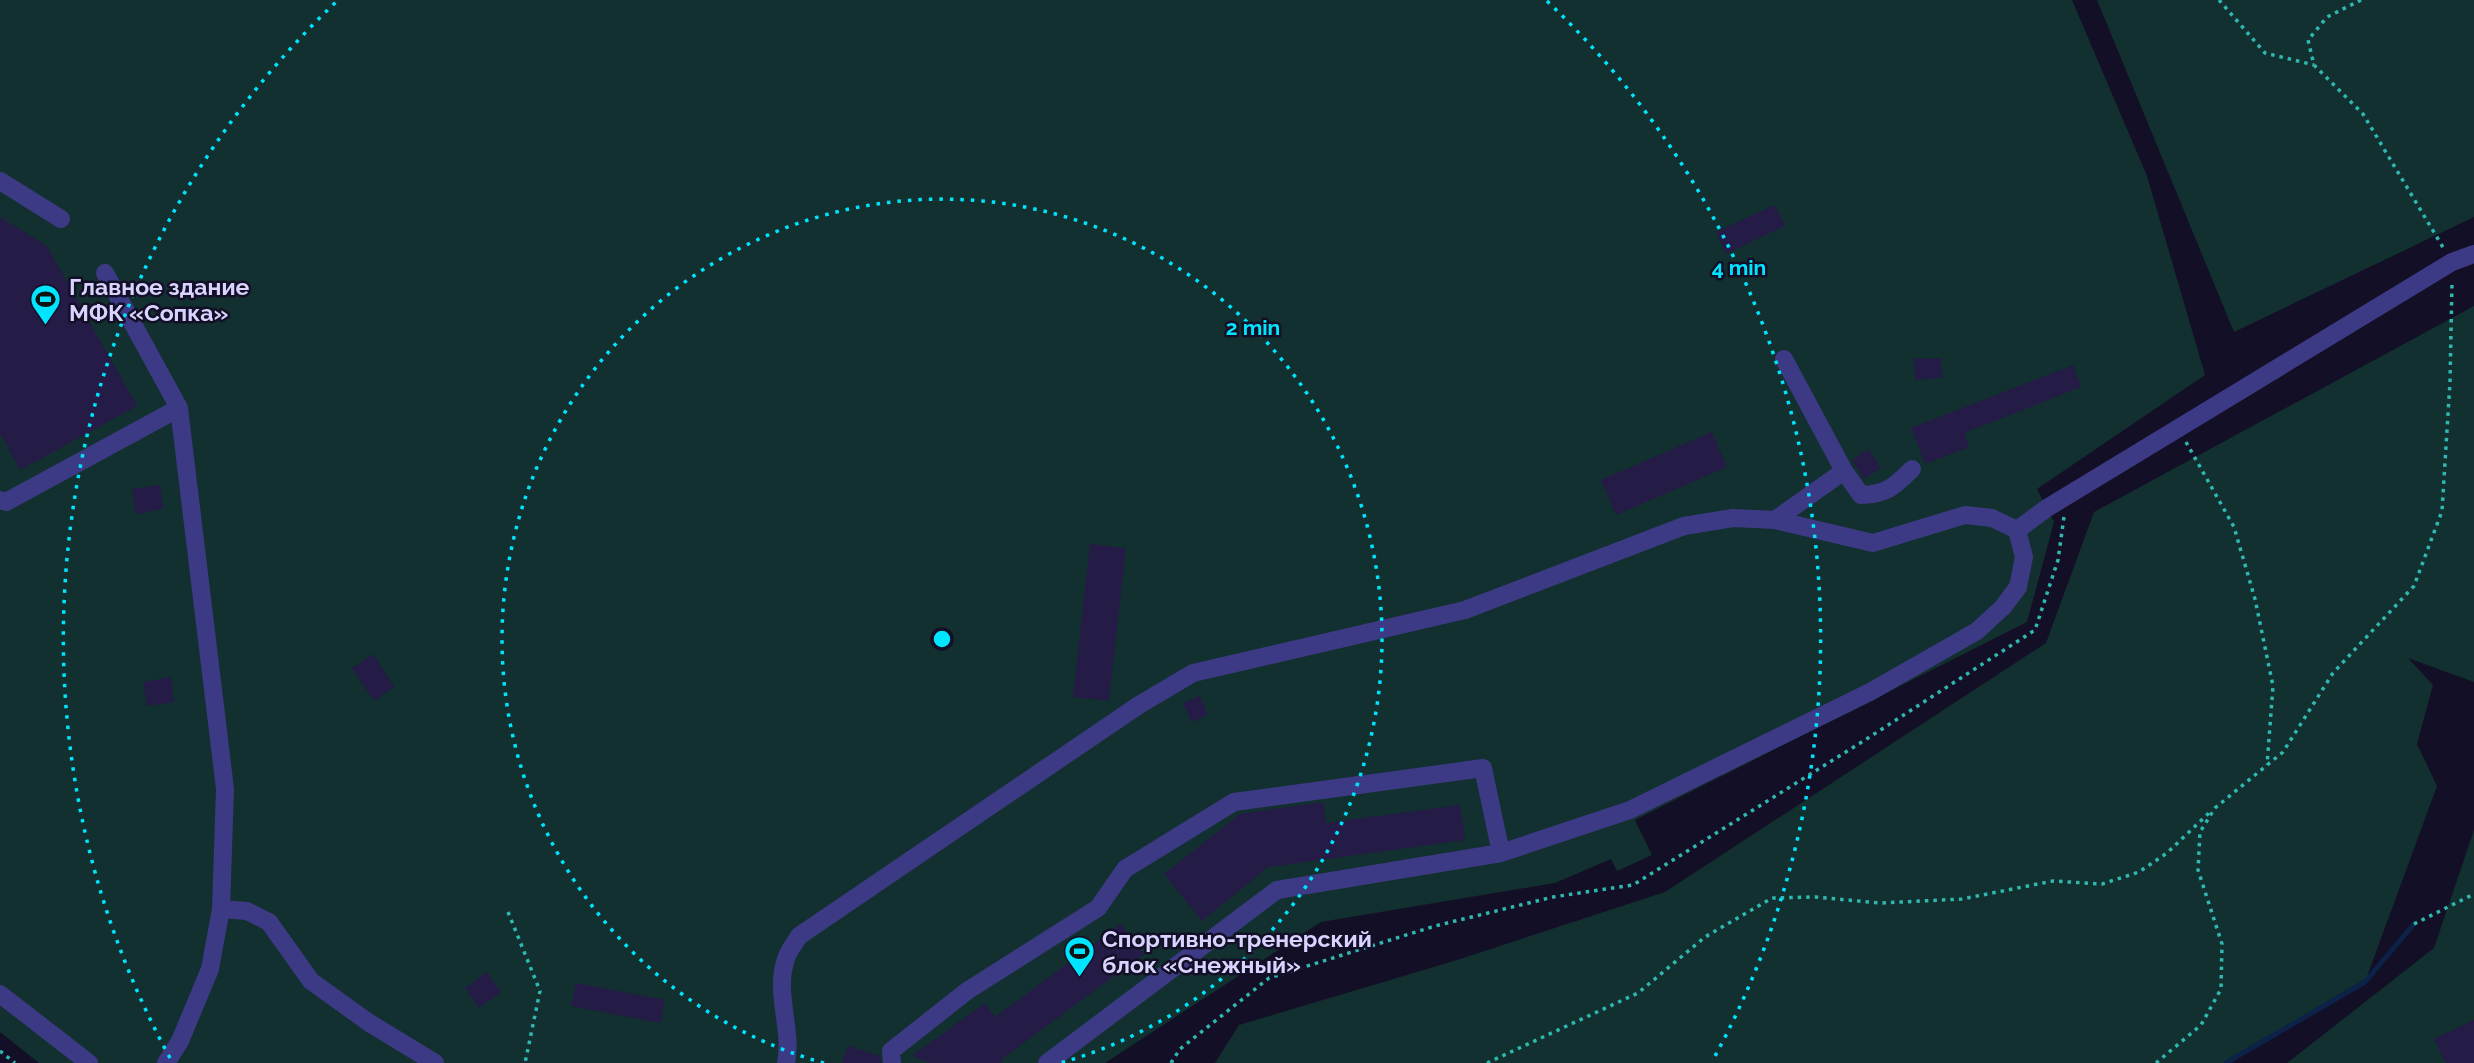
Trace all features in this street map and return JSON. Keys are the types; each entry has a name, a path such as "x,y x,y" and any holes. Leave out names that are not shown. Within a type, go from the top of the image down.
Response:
{"lane":[{"path":"0,181 61,219"},
{"path":"2017,530 2046,508 2452,262 2474,254"},
{"path":"105,272 179,408 225,789 221,909 210,969 180,1041 166,1063"},
{"path":"1783,359 1844,471 1861,495 1881,494 1912,469"},
{"path":"0,500 6,502 179,408"},
{"path":"1775,520 1844,471"},
{"path":"786,1063 782,982 786,959 799,936 1139,705 1193,673 1465,610 1684,526 1733,518 1775,520 1873,543 1965,515 1992,518 2017,530 2024,557 2018,587 2003,607 1977,631 1870,692 1630,810 1501,853 1277,890 1047,1063"},
{"path":"892,1063 891,1051 967,991 1098,908 1125,869 1234,802 1483,768 1501,853"},
{"path":"221,909 247,911 269,922 311,981 368,1022 435,1063"},
{"path":"0,994 89,1063"}],"path":[{"path":"1488,1063 1638,993 1705,937 1772,898 1815,897 1880,903 1962,900 2053,881 2102,884 2138,872 2283,752 2333,673 2414,586 2442,512 2450,382 2452,262 2363,114 2314,65 2265,53 2219,0"},
{"path":"2314,65 2308,40 2327,17 2361,0"},
{"path":"2178,429 2234,527 2255,599 2273,686 2267,765"},
{"path":"1171,1063 1180,1049 1269,978 1435,926 1553,897 1633,885 1853,747 2035,630 2058,560 2067,496"},
{"path":"2156,1063 2201,1025 2221,989 2222,944 2198,870 2200,832 2215,808"},
{"path":"2414,924 2474,894"},
{"path":"508,912 540,992 525,1063"},
{"path":"0,1051 15,1063"}],"green space":[{"path":"0,0 2072,0 2147,176 2205,375 2037,489 2054,522 2027,622 1635,820 1652,855 1617,871 1611,859 1555,883 1321,922 1105,1063 39,1063 0,1032"},
{"path":"2097,0 2474,0 2474,217 2234,332"},
{"path":"2474,306 2474,682 2408,658 2433,685 2417,744 2437,786 2365,982 2226,1063 1215,1063 1239,1025 1457,960 1665,892 2046,643 2094,512"},
{"path":"2474,830 2474,1063 2287,1063 2434,948"}],"building":[{"path":"1775,205 1785,226 1726,254 1716,232"},
{"name":"Главное здание МФК «Сопка»","path":"0,217 47,246 137,406 20,470 0,433"},
{"path":"1941,358 1942,378 1915,380 1914,359"},
{"path":"2073,365 2081,387 1964,433 1969,447 1925,464 1911,428"},
{"path":"1712,432 1727,467 1616,515 1601,480"},
{"path":"1868,449 1881,468 1864,479 1852,460"},
{"path":"160,485 163,509 136,514 132,489"},
{"path":"1090,544 1126,548 1109,701 1073,697"},
{"path":"373,654 394,687 374,701 352,668"},
{"path":"171,677 174,702 147,706 143,682"},
{"path":"1200,696 1208,715 1192,722 1183,703"},
{"path":"1323,802 1326,823 1460,805 1465,840 1268,867 1202,921 1164,874 1240,814"},
{"name":"Спортивно-тренерский блок «Снежный»","path":"1121,924 1144,954 1003,1058 1001,1063 930,1063 912,1056 985,1003 995,1017"},
{"path":"487,972 501,992 479,1008 465,988"},
{"path":"576,983 665,1000 661,1023 571,1006"},
{"path":"2474,1020 2474,1063 2446,1063 2434,1039"},
{"path":"848,1046 880,1056 881,1063 842,1063"}],"waterway":[{"path":"2226,1063 2365,982 2414,924"}],"place":[{"name":"Главное здание МФК «Сопка»","path":"46,326"},
{"name":"Спортивно-тренерский блок «Снежный»","path":"1079,978"}]}
